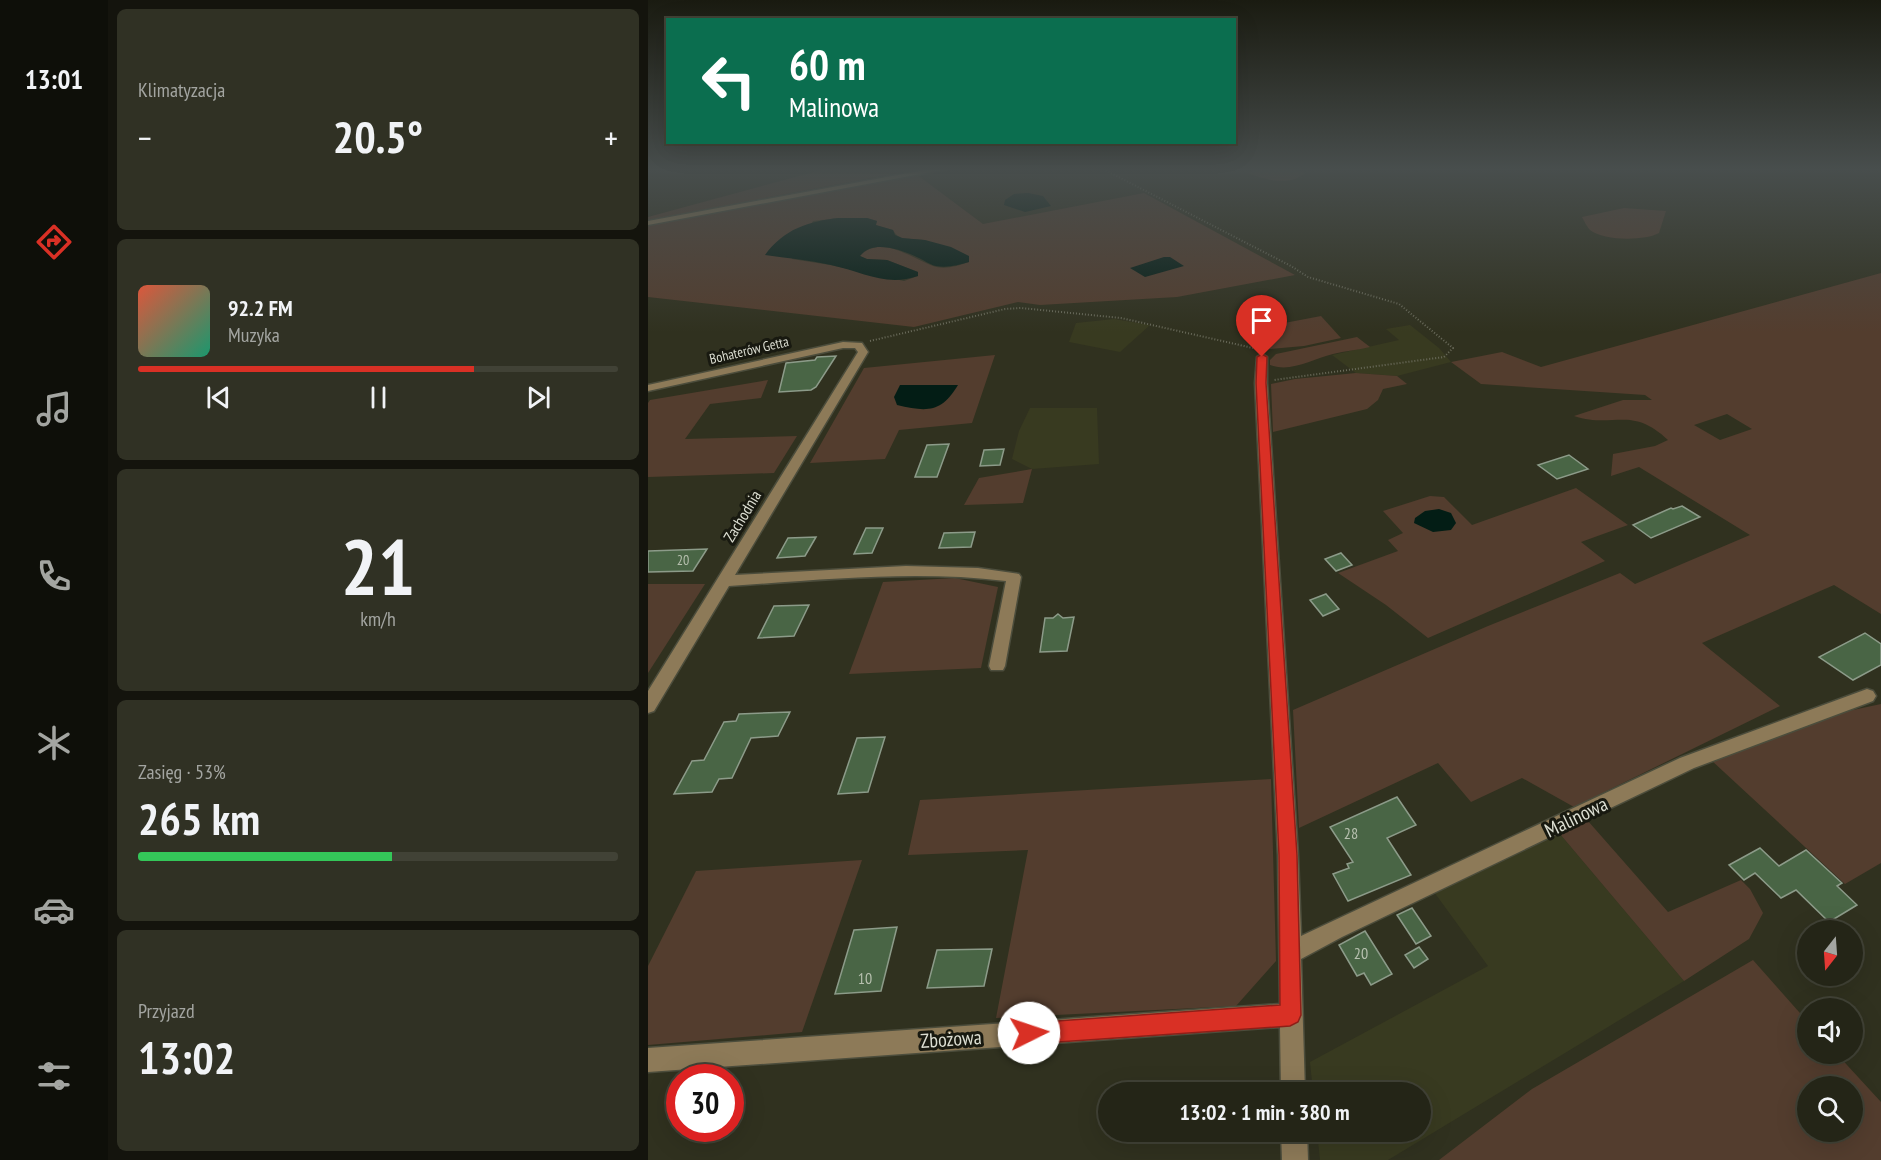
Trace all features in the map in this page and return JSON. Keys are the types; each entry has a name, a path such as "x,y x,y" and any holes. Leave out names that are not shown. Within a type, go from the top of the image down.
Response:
{"street":[{"name":"Bohaterów Getta","path":"648,388 822,349 858,345"},
{"name":"Zachodnia","path":"648,706 863,352 858,345"},
{"path":"1262,357 1261,383 1284,767 1291,953 1293,1082"},
{"path":"724,581 972,571 1014,578 997,666"},
{"name":"Malinowa","path":"1291,953 1334,930 1687,763 1868,696"},
{"name":"Zbożowa","path":"648,1060 1290,1015"},
{"path":"1294,1142 1295,1160"}],"path":[{"path":"1208,223 1308,277 1399,304 1453,348 1444,357 1261,383"},
{"path":"858,345 1005,309 1021,308 1121,318 1156,325 1253,348 1262,357"}],"shaded area":[{"path":"658,223 812,223 792,259 904,281 918,276 918,272 887,260 867,259 860,256 868,250 886,247 942,268 969,262 930,242 907,239 899,236 893,230 875,225 876,223 1199,223 1295,275 1177,297 1040,305 1018,302 914,327 648,297 648,225"},
{"path":"876,223 876,225 893,230 895,235 902,238 925,240 951,247 969,256 969,262 936,266 904,252 880,247 872,248 860,256 867,259 887,260 918,272 918,276 895,280 874,277 823,263 765,255 780,239 807,224"},
{"path":"1585,223 1662,223 1659,233 1634,238 1614,238 1596,234"},
{"path":"1170,257 1184,266 1145,277 1130,268"},
{"path":"1881,273 1881,614 1834,585 1702,643 1780,706 1574,807 1522,778 1471,802 1438,763 1299,828 1293,710 1488,626 1620,573 1635,584 1750,535 1639,467 1611,476 1613,454 1655,446 1668,440 1655,429 1633,420 1600,420 1574,416 1623,400 1652,400 1645,395 1481,384 1451,362 1502,352 1541,367","holes":["1727,414 1752,429 1720,440 1694,425"]},
{"path":"1321,316 1341,338 1304,346 1270,349 1263,344 1259,328"},
{"path":"1114,319 1150,325 1120,352 1069,342 1076,323"},
{"path":"1410,325 1439,348 1451,362 1397,376 1356,373 1332,355 1399,340 1386,329"},
{"path":"1357,337 1370,347 1333,354 1294,366 1270,365 1270,360 1276,354"},
{"path":"995,355 972,423 899,430 885,459 810,463 864,368"},
{"path":"1356,373 1397,376 1407,384 1383,389 1378,400 1367,409 1273,432 1271,384 1295,379"},
{"path":"768,380 761,398 710,404 685,439 797,436 774,473 648,477 648,403 650,400"},
{"path":"900,385 958,385 946,401 932,408 917,409 897,405 894,397"},
{"path":"1030,408 1097,408 1099,464 1032,469 1012,459 1019,431"},
{"path":"1032,469 1023,503 964,505 979,478"},
{"path":"1576,488 1628,525 1581,542 1605,561 1428,638 1386,605 1338,573 1398,551 1388,540 1403,533 1383,511 1430,496 1444,497 1472,525"},
{"path":"1439,509 1451,513 1456,523 1451,530 1433,532 1414,523 1415,518 1425,511"},
{"path":"955,578 998,587 981,668 849,674 883,582"},
{"path":"648,584 705,584 648,673"},
{"path":"1881,704 1881,863 1845,884 1711,760 1820,717"},
{"path":"1271,779 1276,961 1236,1006 996,1018 1028,850 908,855 920,800"},
{"path":"1588,821 1668,912 1741,880 1750,889 1763,913 1749,939 1684,981 1560,834"},
{"path":"1560,834 1684,981 1431,1134 1431,1082 1312,1082 1310,1062 1488,966 1434,892"},
{"path":"862,860 802,1032 648,1045 648,966 696,871"},
{"path":"1753,960 1797,1010 1797,1064 1846,1064 1857,1076 1797,1076 1797,1142 1863,1142 1863,1082 1881,1102 1881,1160 1439,1160 1532,1089"},
{"path":"1318,1142 1418,1142 1388,1160 1320,1160"}],"building":[{"path":"836,356 816,387 811,390 779,392 786,363"},
{"path":"949,444 937,477 915,477 927,445"},
{"path":"1004,449 1000,465 980,466 984,450"},
{"path":"1569,455 1588,469 1557,479 1538,465"},
{"path":"1682,506 1700,517 1651,538 1633,525 1671,508"},
{"path":"866,528 883,528 872,553 854,554"},
{"path":"975,532 971,547 939,548 944,533"},
{"path":"816,537 805,556 777,558 788,538"},
{"path":"707,549 693,571 648,572 648,551"},
{"path":"1341,553 1352,565 1336,571 1325,559"},
{"path":"1326,594 1339,609 1323,616 1310,600"},
{"path":"809,605 794,636 758,638 774,606"},
{"path":"1058,614 1063,618 1074,617 1067,651 1040,652 1045,618 1053,618"},
{"path":"1865,633 1881,644 1881,665 1853,680 1819,657"},
{"path":"790,712 778,736 751,738 732,778 719,779 712,792 674,794 692,761 704,760 724,722 736,721 739,714"},
{"path":"885,737 868,792 838,794 857,738"},
{"path":"1397,797 1416,825 1387,838 1411,875 1348,901 1333,874 1349,868 1347,864 1353,862 1330,827"},
{"path":"1760,848 1779,866 1806,850 1842,883 1837,886 1857,905 1832,920 1827,920 1796,890 1781,898 1755,873 1744,880 1729,865"},
{"path":"1412,908 1431,936 1416,944 1397,915"},
{"path":"897,927 881,991 835,994 854,930"},
{"path":"1365,931 1392,974 1371,985 1364,973 1357,976 1339,945"},
{"path":"1419,947 1428,959 1414,968 1405,955"},
{"path":"992,949 984,986 927,988 937,950"}],"route":[{"path":"1029,1033 1290,1015 1288,855 1267,504 1266,441 1261,383 1262,357"}]}
